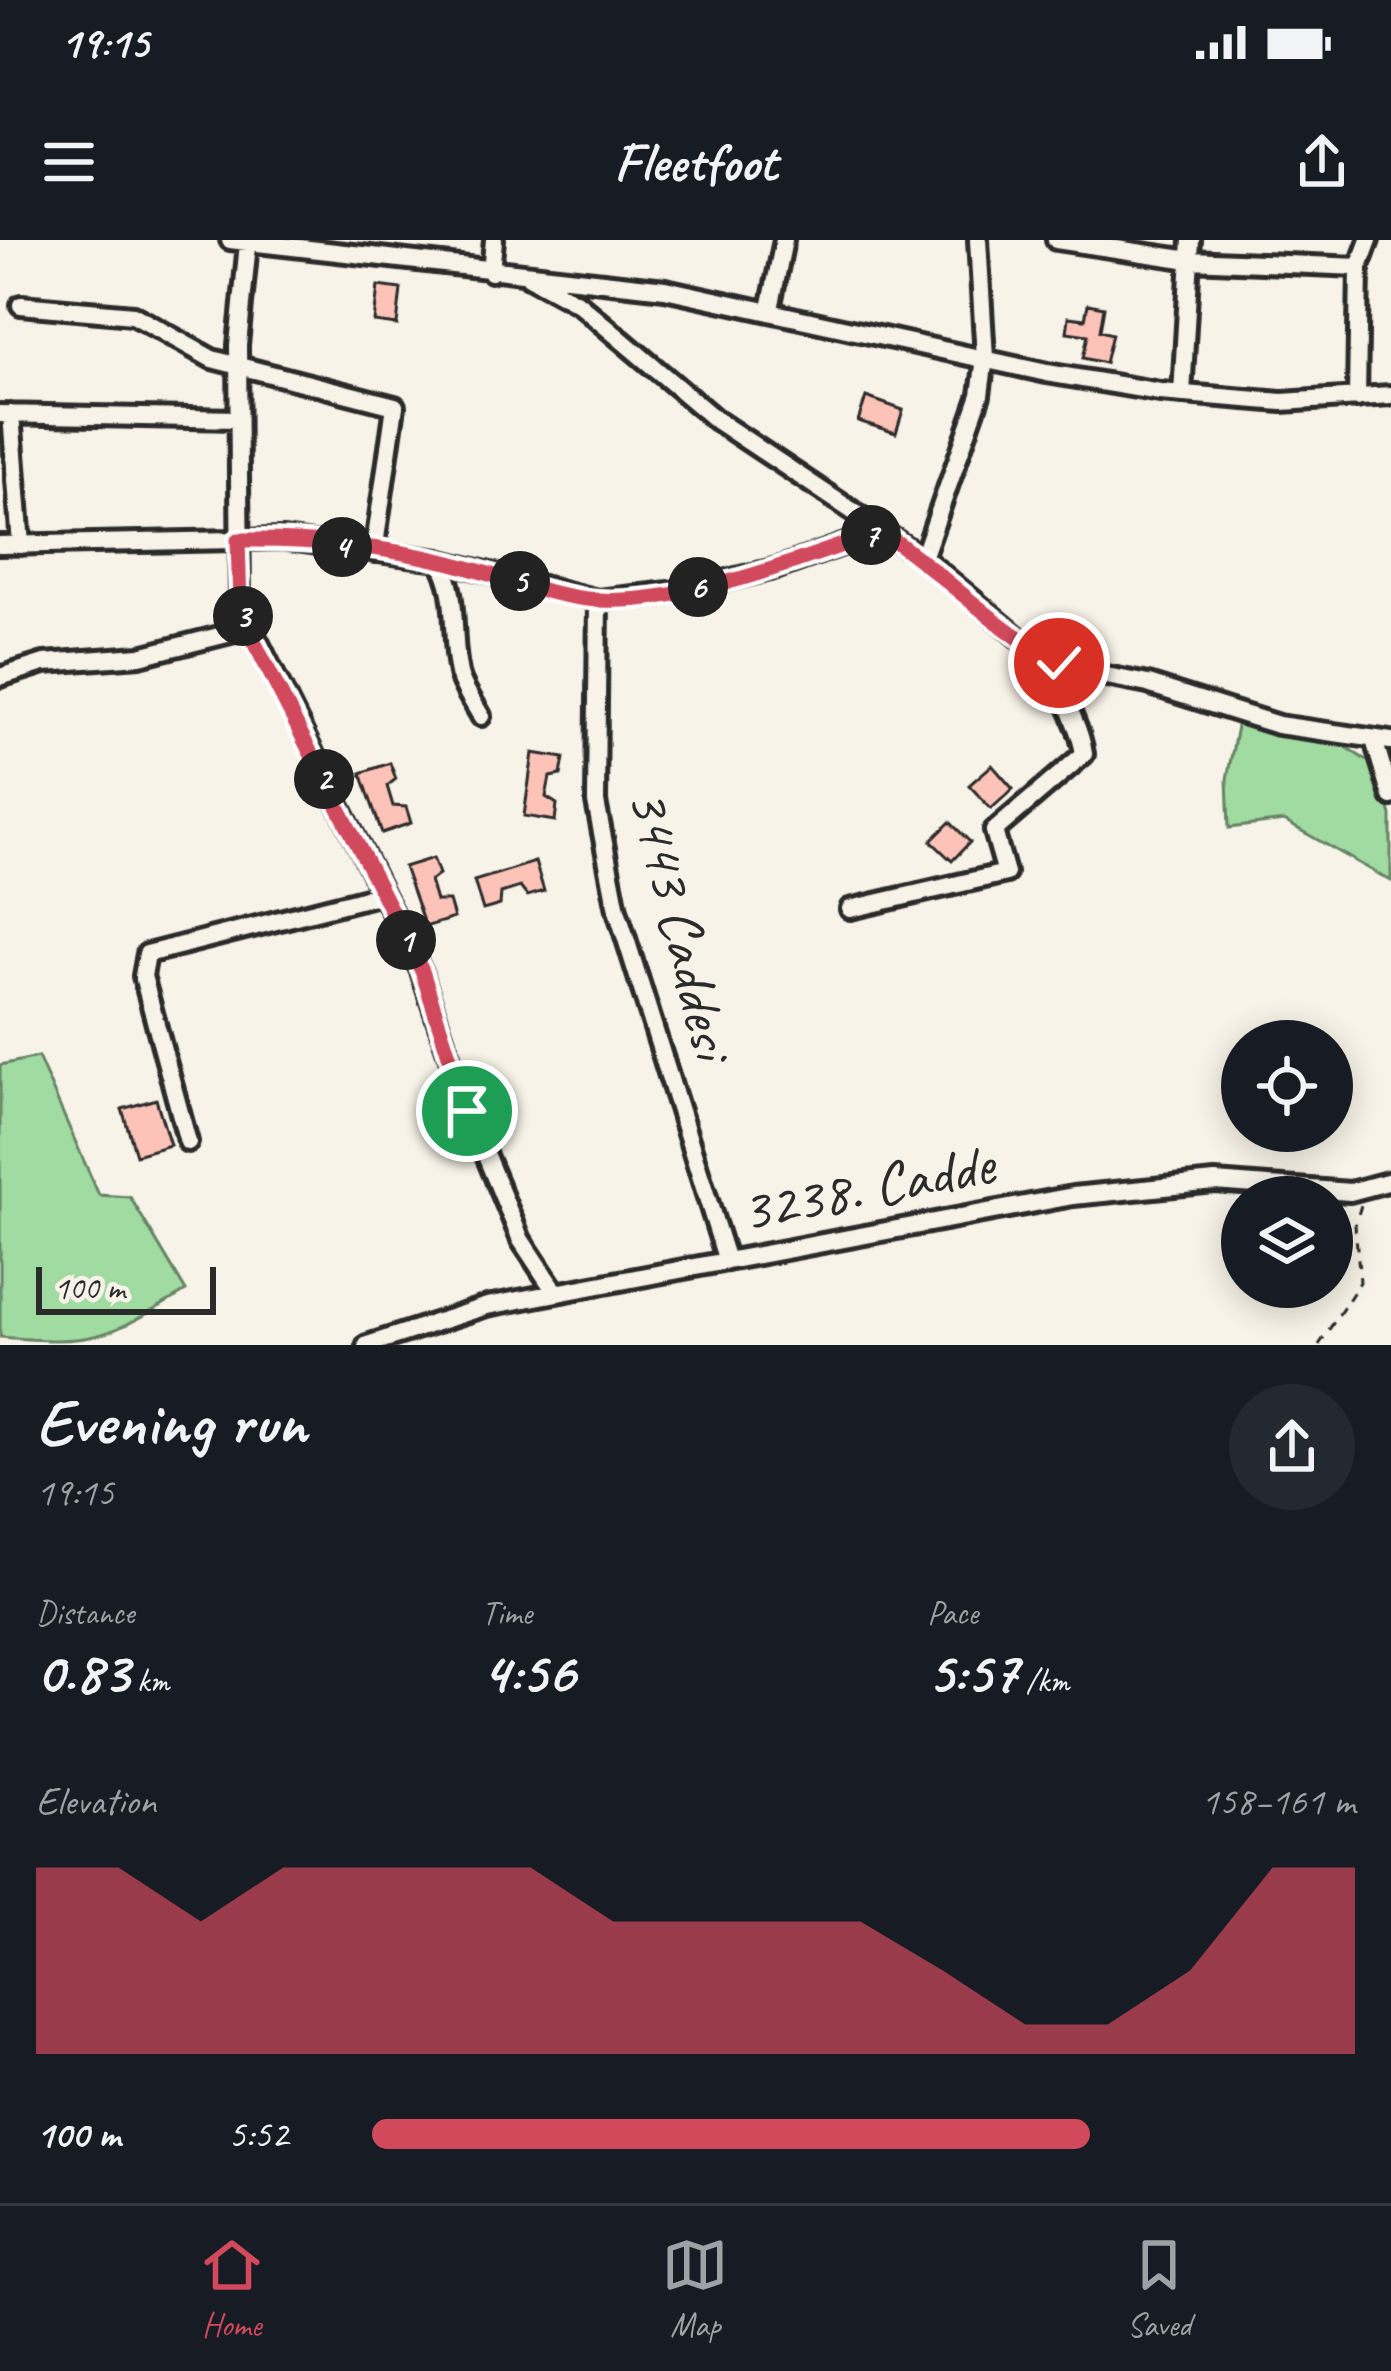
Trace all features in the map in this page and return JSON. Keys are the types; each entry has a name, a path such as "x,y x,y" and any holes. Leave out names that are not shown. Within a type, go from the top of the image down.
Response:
{"street":[{"path":"491,272 494,240"},
{"path":"770,309 784,240"},
{"path":"923,558 964,449 986,358 978,240"},
{"path":"1056,240 1190,260 1359,266"},
{"path":"1182,394 1191,240"},
{"path":"1358,398 1359,266 1369,240"},
{"path":"556,1293 521,1240 467,1111 422,971 247,628 240,605 239,241 381,250 491,272 598,279 770,309 986,358 1182,394 1282,402 1391,395"},
{"path":"528,276 590,313 743,440 923,558 1032,649 1065,668 1148,684 1278,725 1382,740 1391,796"},
{"path":"21,305 133,315 212,359 395,406 374,551"},
{"path":"20,545 5,414 237,419"},
{"path":"0,545 282,539 439,560 598,600 687,590 778,568 881,531"},
{"path":"439,560 449,577 456,615 459,675 481,716"},
{"name":"3443 Caddesi","path":"598,600 596,802 616,910 727,1262"},
{"path":"0,676 44,663 140,656 247,628"},
{"path":"850,909 1006,873 994,831 1084,754 1082,736 1062,697 1065,668"},
{"path":"188,1142 143,976 147,954 382,894"},
{"name":"3238. Cadde","path":"367,1345 487,1306 1073,1196 1215,1182 1383,1186"}],"path":[{"path":"1319,1345 1360,1282 1355,1226 1360,1205 1383,1186"}],"green space":[{"path":"1238,721 1338,742 1378,768 1391,815 1391,881 1284,821 1229,828 1227,779"},
{"path":"38,1057 99,1195 130,1197 186,1291 117,1329 80,1339 0,1337 0,1065"}],"building":[{"path":"378,286 401,289 397,325 374,322"},
{"path":"1088,304 1104,307 1100,331 1112,334 1105,363 1083,358 1088,335 1067,332 1069,317 1085,319"},
{"path":"866,397 903,410 896,433 858,421"},
{"path":"533,753 564,758 561,775 550,777 546,797 557,804 555,821 524,816"},
{"path":"390,763 396,779 387,786 393,806 406,807 411,823 382,833 361,773"},
{"path":"992,765 1013,789 991,809 969,785"},
{"path":"950,822 970,842 952,861 931,841"},
{"path":"433,858 439,874 430,881 436,901 449,901 454,918 425,927 404,867"},
{"path":"535,862 544,891 527,896 520,887 501,893 500,905 483,910 474,881"},
{"path":"156,1099 170,1145 136,1155 122,1109"}],"route":[{"path":"467,1111 422,971 247,628 240,605 238,540 282,539 439,560 598,600 687,590 778,568 881,531 954,582 1032,649 1059,663"}]}
